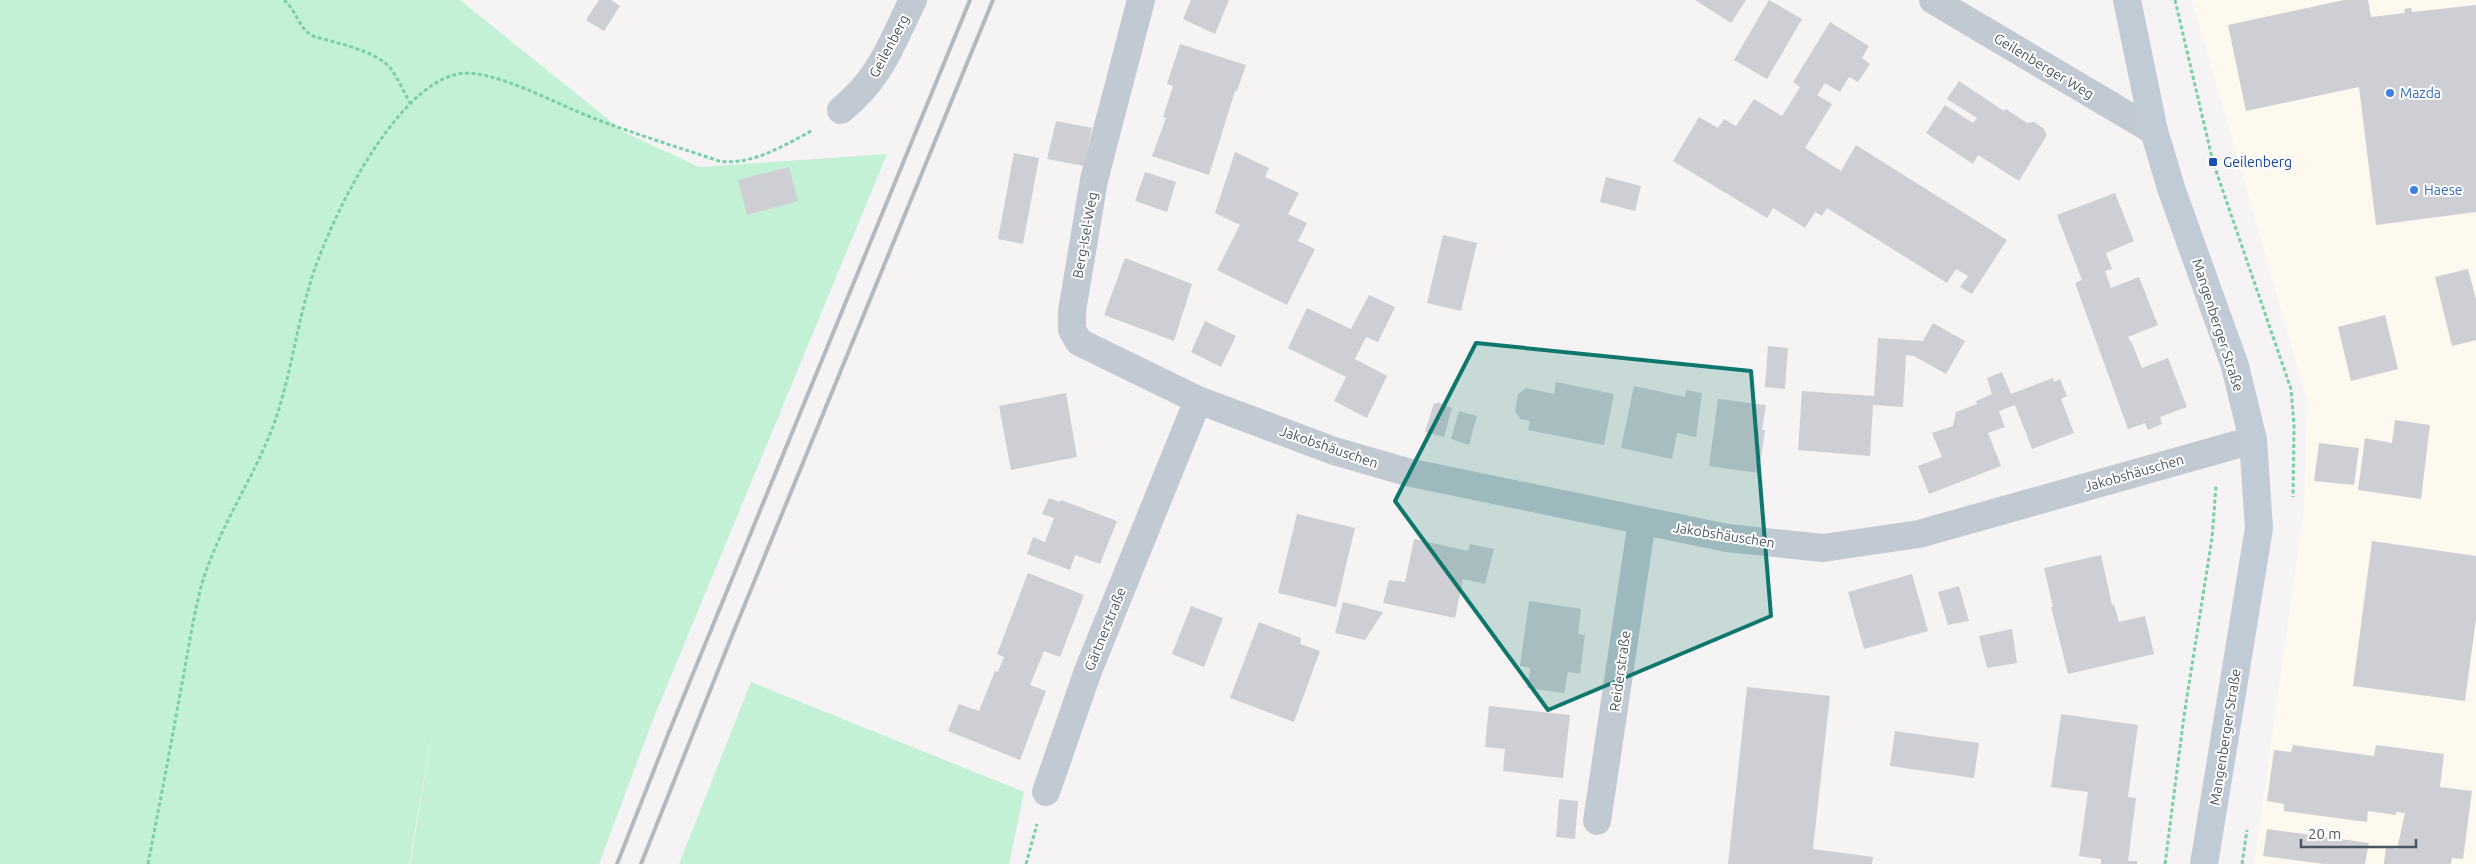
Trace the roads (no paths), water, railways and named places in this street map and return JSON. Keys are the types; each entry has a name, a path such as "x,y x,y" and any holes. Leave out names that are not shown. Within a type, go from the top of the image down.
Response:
{"main road":[{"name":"Mangenberger Straße","path":"2127,0 2154,132 2172,190 2235,366 2253,440 2259,528 2204,864"}],"street":[{"name":"Geilenberg","path":"841,110 859,95 879,70 913,0"},
{"name":"Berg-Isel-Weg","path":"1141,0 1094,180 1072,311 1072,330 1079,342 1198,400"},
{"name":"Geilenberger Weg","path":"1933,0 2154,132"},
{"name":"Jakobshäuschen","path":"1198,400 1334,451 1407,472 1727,538 1824,548 1919,534 2253,440"},
{"name":"Gärtnerstraße","path":"1046,792 1088,671 1198,400"},
{"name":"Reiderstraße","path":"1598,821 1642,521"}],"railway":[{"path":"617,864 669,732 970,0"},
{"path":"641,864 729,643 993,0"}],"place":[{"name":"Mazda","path":"2390,93"},
{"name":"Geilenberg","path":"2213,162"},
{"name":"Haese","path":"2414,190"}]}
